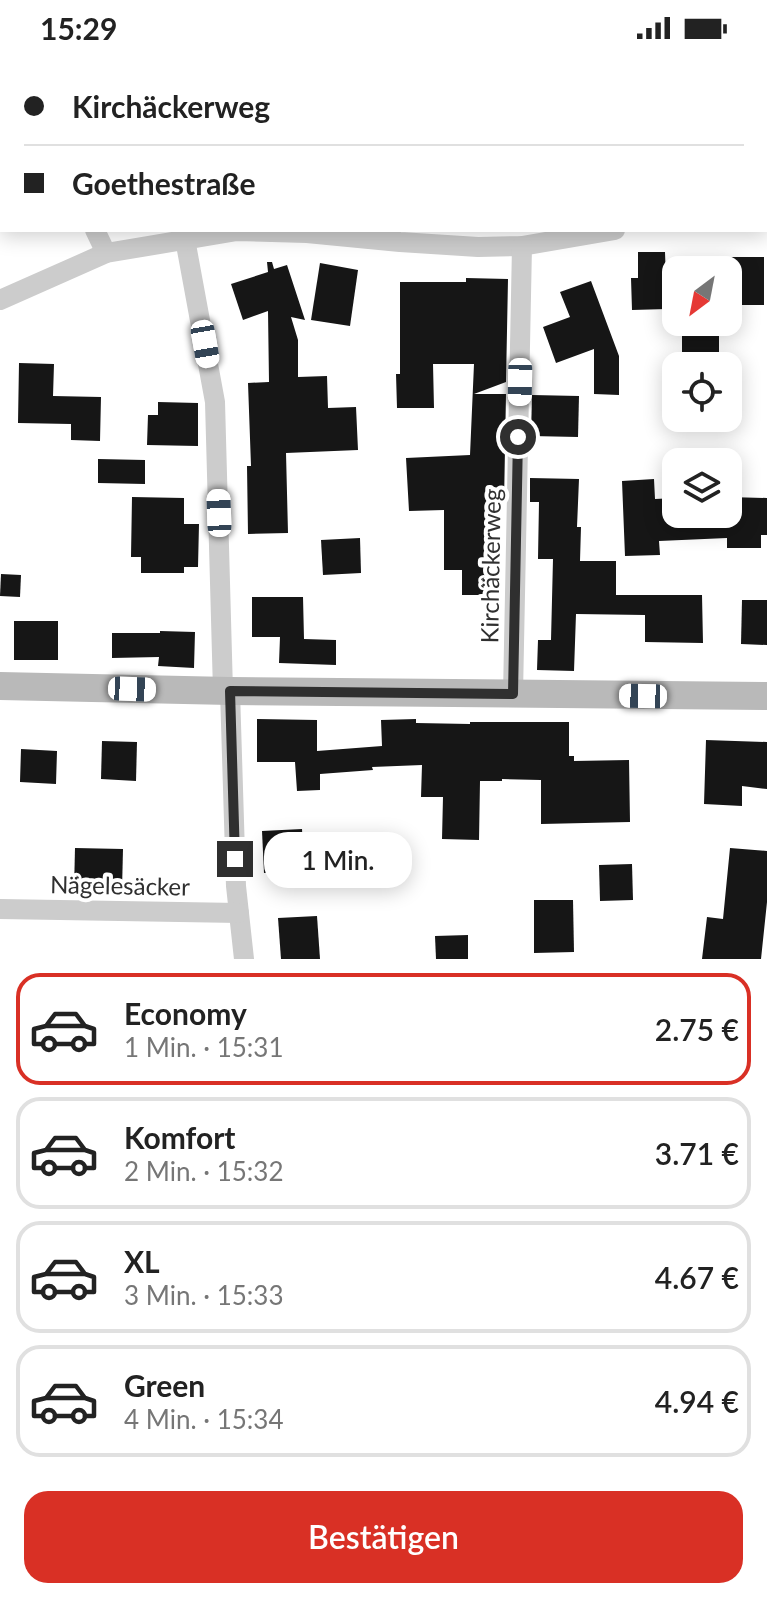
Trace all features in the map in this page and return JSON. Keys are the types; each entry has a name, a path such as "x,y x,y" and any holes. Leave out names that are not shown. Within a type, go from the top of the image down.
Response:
{"main road":[{"path":"0,686 767,696"}],"street":[{"path":"96,232 106,253"},
{"path":"0,300 106,253 230,232"},
{"path":"282,232 434,245 522,246 603,232"},
{"path":"185,239 215,402 226,691 244,959"},
{"name":"Kirchäckerweg","path":"513,694 522,246"},
{"name":"Nägelesäcker","path":"0,909 239,913"}],"building":[{"path":"638,252 665,252 665,256 662,256 662,309 632,310 631,278 638,278"},
{"path":"742,257 764,257 764,305 742,305"},
{"path":"267,262 272,262 274,269 287,265 305,320 291,317 298,340 298,377 327,376 328,408 356,407 358,450 286,453 288,533 248,534 247,466 251,466 248,383 269,382 268,311 243,320 231,284 268,272"},
{"path":"320,263 358,270 350,326 311,320"},
{"path":"466,278 508,279 506,382 474,394 506,394 504,503 494,503 491,595 462,595 462,570 444,570 444,510 409,511 406,458 470,455 474,364 433,364 434,408 397,408 400,282 466,282"},
{"path":"591,281 619,356 619,395 594,394 594,349 556,363 543,327 570,317 560,292"},
{"path":"682,336 719,336 719,352 682,352"},
{"path":"19,363 54,364 53,396 101,397 100,441 71,440 71,424 18,423"},
{"path":"532,395 579,396 578,437 531,436"},
{"path":"158,402 198,403 198,446 147,445 148,415 158,415"},
{"path":"98,459 145,460 145,484 98,483"},
{"path":"530,478 579,479 577,527 581,527 580,561 616,561 616,595 702,595 703,643 645,642 645,615 576,614 574,671 537,670 538,640 551,640 553,559 538,559 539,502 530,502"},
{"path":"654,479 655,499 662,499 662,528 742,528 742,497 767,498 767,535 761,535 761,548 727,548 727,538 659,541 660,555 625,556 622,481"},
{"path":"132,497 184,498 184,524 199,524 198,567 184,567 184,573 141,573 141,557 131,557"},
{"path":"360,538 361,573 323,575 321,540"},
{"path":"1,574 21,575 20,597 0,596"},
{"path":"252,597 303,597 304,639 336,640 336,665 279,663 280,637 252,637"},
{"path":"742,600 767,600 767,645 741,644"},
{"path":"14,621 58,621 58,660 14,660"},
{"path":"195,632 194,668 158,666 159,657 112,658 112,633"},
{"path":"257,719 317,720 317,751 382,746 381,720 416,719 416,723 470,724 569,722 569,756 574,756 574,761 629,760 630,822 541,824 541,780 502,779 480,781 479,840 442,839 443,797 421,797 422,765 372,767 373,770 320,774 320,790 297,791 295,762 257,762"},
{"path":"706,740 767,742 767,789 742,786 742,806 704,804"},
{"path":"102,741 137,742 136,781 101,779"},
{"path":"21,749 57,751 56,784 20,782"},
{"path":"302,829 304,871 264,873 262,831"},
{"path":"75,848 123,849 122,890 74,890"},
{"path":"730,848 767,851 767,902 761,959 702,959 707,917 723,919"},
{"path":"632,864 633,900 600,901 599,865"},
{"path":"534,900 573,900 574,952 534,953"},
{"path":"317,916 320,959 281,959 278,918"},
{"path":"468,935 468,959 436,959 435,936"}],"route":[{"path":"235,859 230,691 513,694 518,437"}]}
